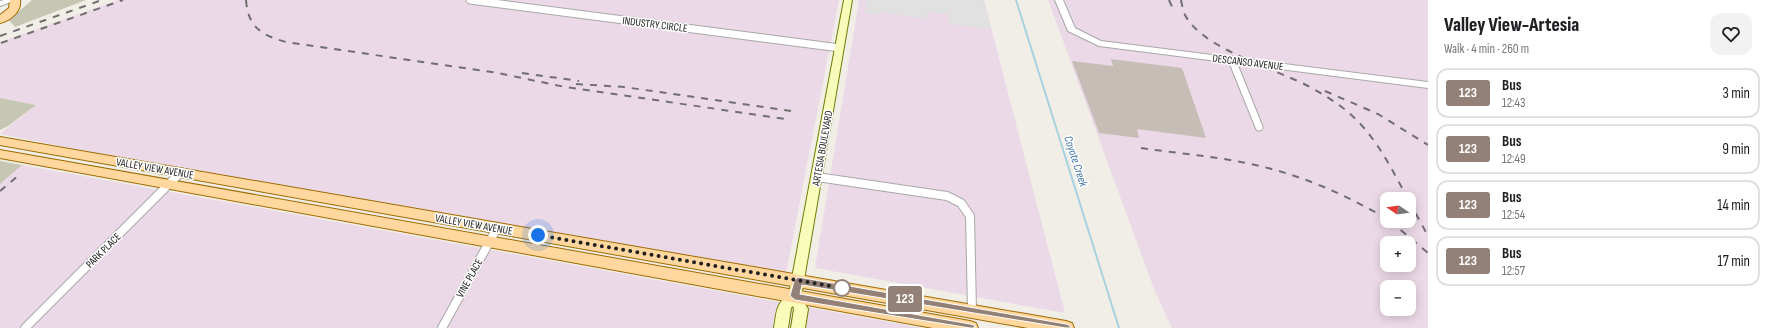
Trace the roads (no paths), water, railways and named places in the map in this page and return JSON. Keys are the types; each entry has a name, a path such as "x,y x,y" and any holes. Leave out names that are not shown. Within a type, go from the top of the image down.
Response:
{"main road":[{"path":"0,20 14,9 16,5 15,0"},
{"name":"ARTESIA BOULEVARD","path":"781,328 785,305 795,296 848,0"},
{"name":"VALLEY VIEW AVENUE","path":"0,140 1066,328"},
{"name":"VALLEY VIEW AVENUE","path":"0,154 970,328"},
{"path":"630,267 635,252"},
{"name":"ARTESIA BOULEVARD","path":"795,296 801,308 798,328"}],"street":[{"path":"0,4 12,0"},
{"name":"INDUSTRY CIRCLE","path":"470,0 840,48"},
{"name":"DESCANSO AVENUE","path":"1059,0 1071,29 1099,43 1428,85"},
{"path":"1232,60 1259,127"},
{"name":"PARK PLACE","path":"25,328 181,172"},
{"path":"817,177 946,196 955,198 965,205 970,216 972,311"},
{"name":"VINE PLACE","path":"442,328 497,228"}],"waterway":[{"name":"Coyote Creek","path":"1016,0 1119,328"}],"railway":[{"path":"0,36 102,0"},
{"path":"1,43 123,0"},
{"path":"246,0 250,17 257,28 269,36 286,42 498,73 565,87 786,119"},
{"path":"1169,0 1174,11"},
{"path":"1181,0 1185,15 1194,27 1206,37 1239,56 1314,89 1354,117 1380,150 1404,192"},
{"path":"522,73 579,81"},
{"path":"576,84 624,87 791,111"},
{"path":"1325,91 1378,114 1428,145"},
{"path":"1141,148 1234,161 1280,171 1327,188 1380,215"},
{"path":"0,191 19,175"},
{"path":"1416,214 1428,236"},
{"path":"1398,228 1428,253"}]}
